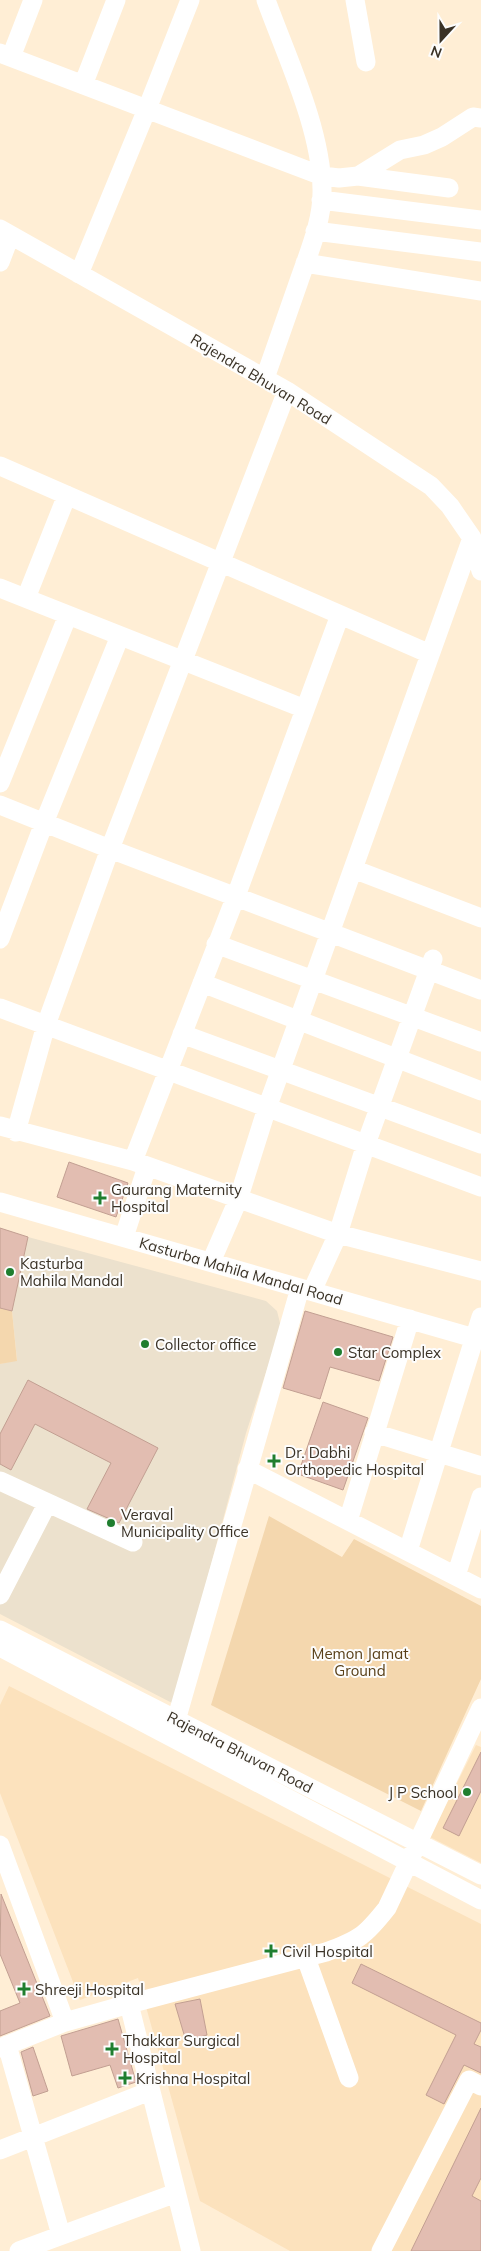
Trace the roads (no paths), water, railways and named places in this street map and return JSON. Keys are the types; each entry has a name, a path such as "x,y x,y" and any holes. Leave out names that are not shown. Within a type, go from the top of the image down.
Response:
{"street":[{"path":"33,0 5,55 322,176 339,178 358,176 449,188"},
{"path":"83,85 116,0"},
{"path":"79,274 148,110 190,0"},
{"path":"265,378 306,263 321,200 322,176 316,135 266,0"},
{"path":"355,0 366,62"},
{"path":"358,176 400,150 424,145 473,117 481,118"},
{"path":"321,200 481,220"},
{"path":"315,231 481,252"},
{"path":"0,262 5,232"},
{"name":"Rajendra Bhuvan Road","path":"5,232 287,391 430,486 450,506 472,538 480,563"},
{"path":"306,263 481,292"},
{"path":"287,391 110,849 8,1129 140,1164 338,1234 481,1271"},
{"path":"0,466 430,654"},
{"path":"26,598 67,495"},
{"path":"211,1262 238,1200 280,1070 472,538"},
{"path":"0,588 305,709"},
{"path":"0,782 68,615"},
{"path":"124,1237 140,1164 167,1070 236,896 340,615"},
{"path":"0,939 44,823 120,636"},
{"path":"0,805 110,849 330,932 432,964 481,990"},
{"path":"353,869 481,918"},
{"path":"216,944 481,1042"},
{"path":"432,964 366,1144 338,1234 306,1289 247,1469 174,1729 408,1862 481,1900"},
{"path":"202,983 481,1091"},
{"path":"0,1008 481,1187"},
{"path":"182,1034 481,1144"},
{"name":"Kasturba Mahila Mandal Road","path":"0,1202 478,1339"},
{"path":"408,1551 438,1452 478,1339 481,1317"},
{"path":"348,1521 410,1319"},
{"path":"374,1433 481,1466"},
{"path":"247,1469 481,1589"},
{"path":"0,1481 133,1542"},
{"path":"456,1576 481,1497"},
{"path":"0,1595 47,1504"},
{"name":"Rajendra Bhuvan Road","path":"4,1646 174,1729 418,1843 481,1875"},
{"path":"61,2235 33,2137 3,2046 65,2022 306,1958 356,1941 372,1927 387,1908 481,1708"},
{"path":"0,1845 65,2022"},
{"path":"306,1958 349,2078"},
{"path":"128,2004 191,2251"},
{"path":"381,2251 469,2080 481,2086"},
{"path":"0,2150 150,2091"},
{"path":"19,2251 176,2193"}],"place":[{"name":"Gaurang Maternity Hospital","path":"100,1198"},
{"name":"Kasturba Mahila Mandal","path":"10,1272"},
{"name":"Collector office","path":"145,1344"},
{"name":"Star Complex","path":"338,1352"},
{"name":"Dr. Dabhi Orthopedic Hospital","path":"274,1461"},
{"name":"Veraval Municipality Office","path":"111,1523"},
{"name":"J P School","path":"467,1792"},
{"name":"Civil Hospital","path":"271,1951"},
{"name":"Shreeji Hospital","path":"24,1989"},
{"name":"Thakkar Surgical Hospital","path":"112,2049"},
{"name":"Krishna Hospital","path":"125,2078"}],"park label":[{"name":"Memon Jamat Ground","path":"360,1662"}]}
